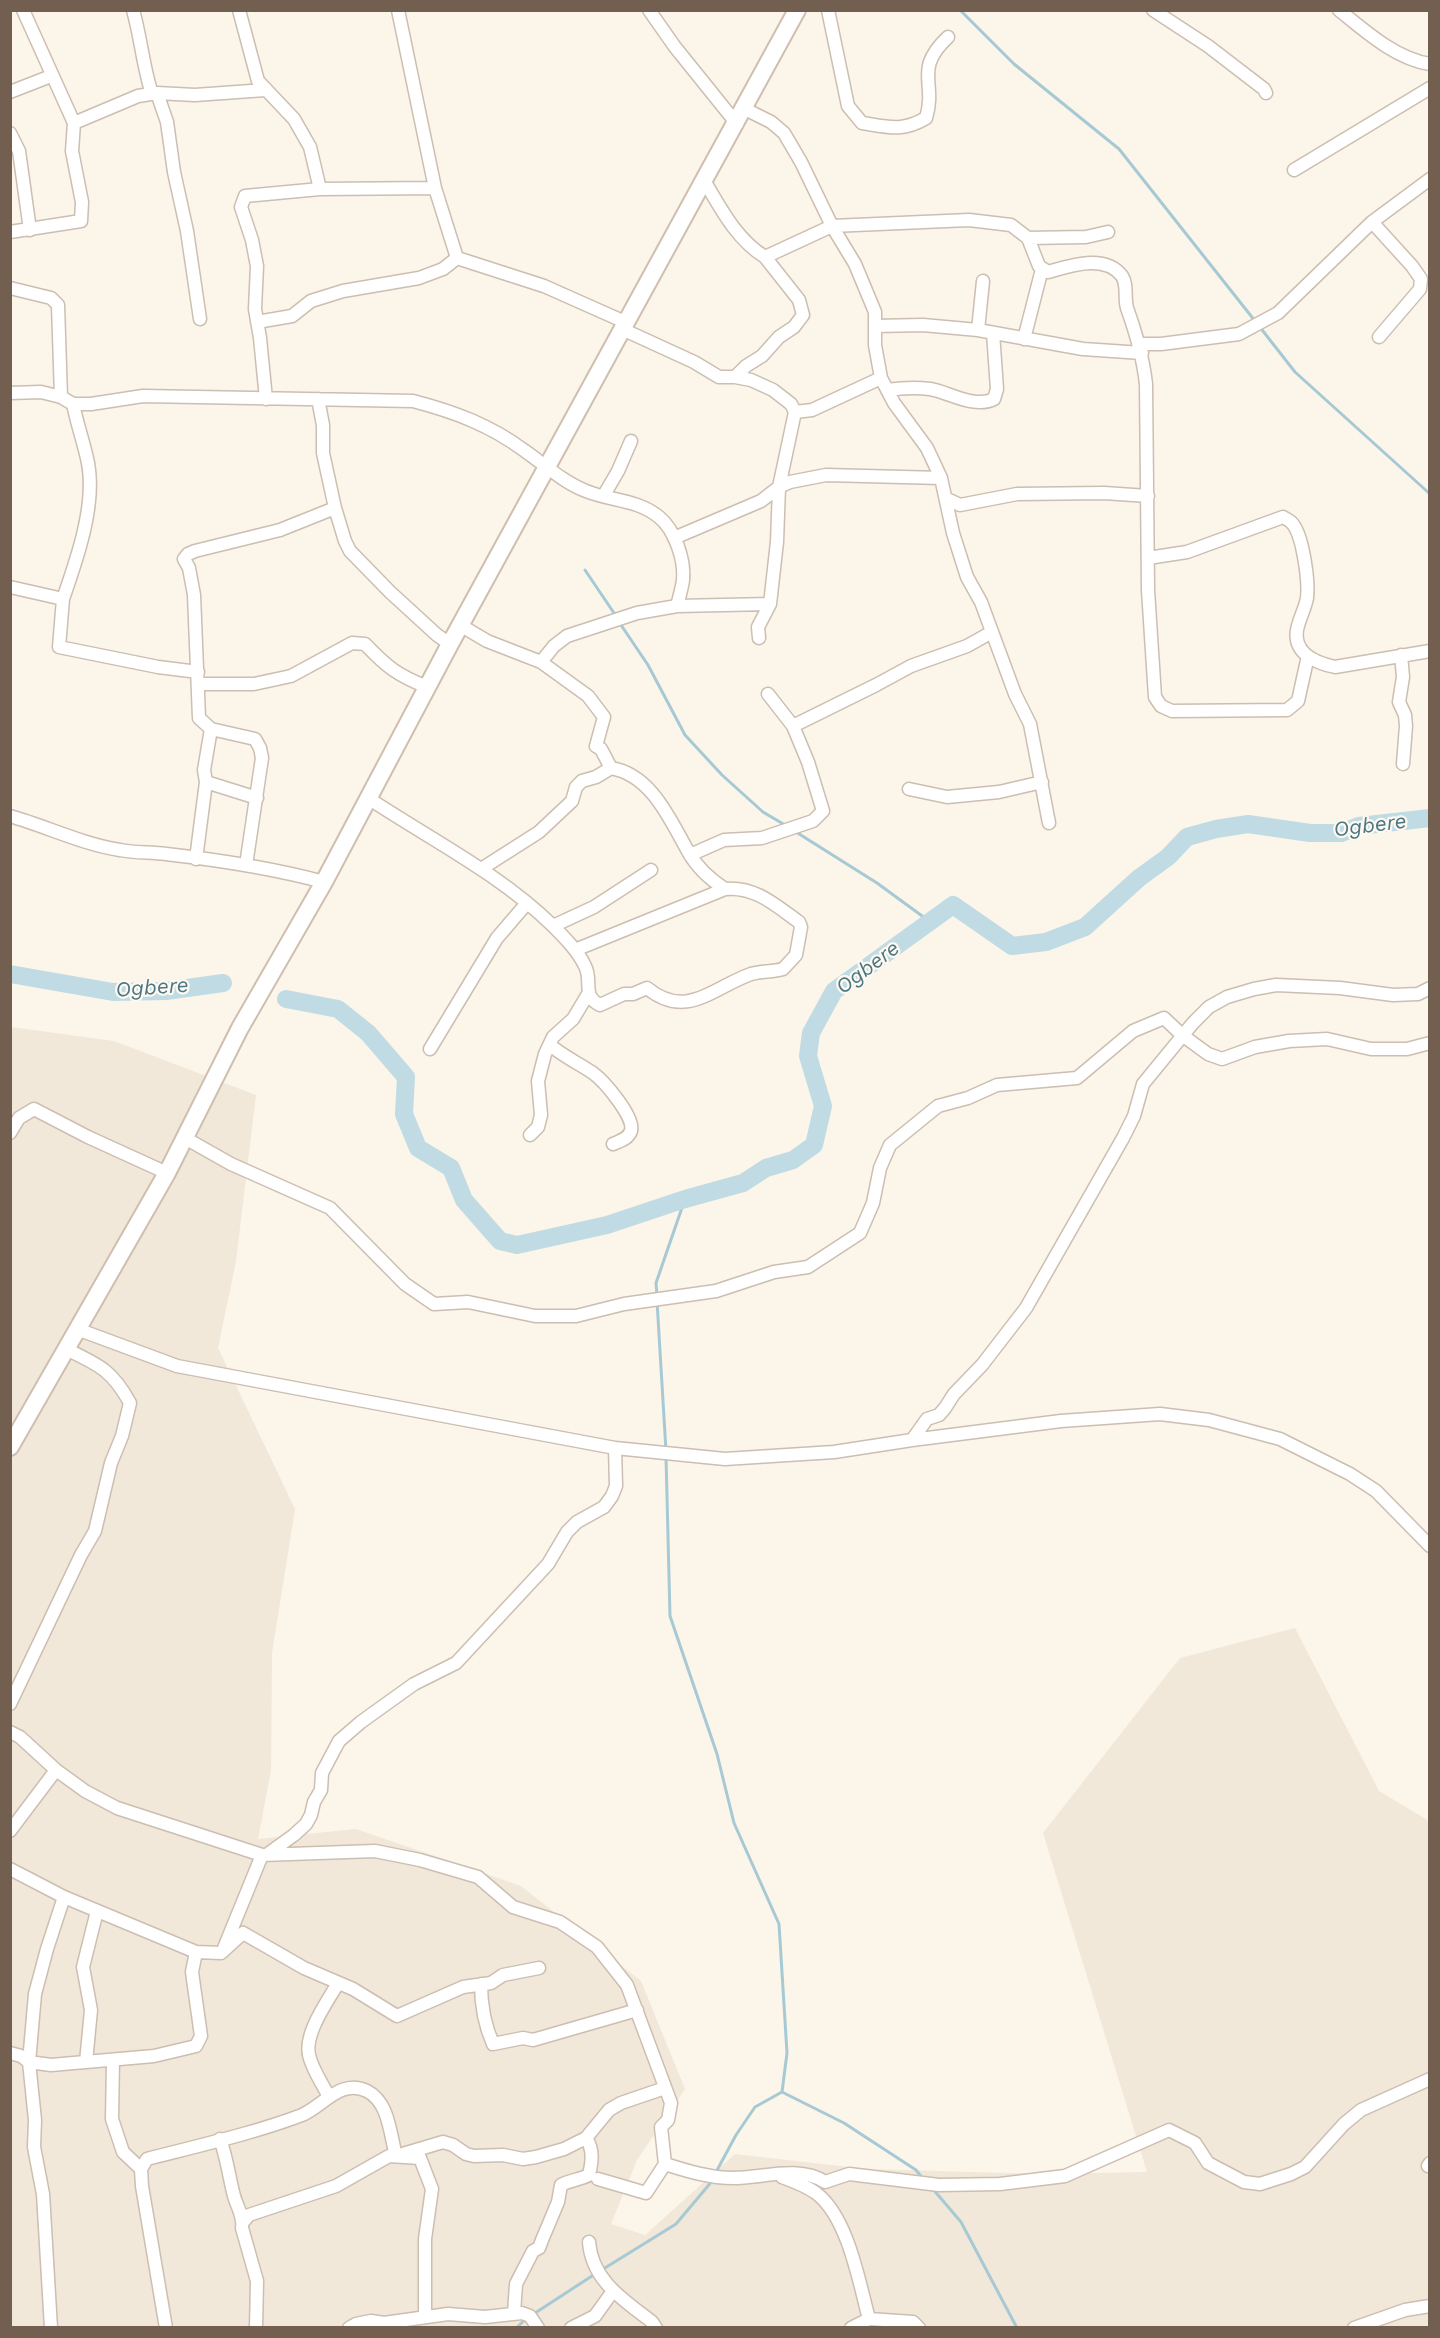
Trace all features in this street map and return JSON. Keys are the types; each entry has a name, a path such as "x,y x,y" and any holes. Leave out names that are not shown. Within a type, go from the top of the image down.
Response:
{"main road":[{"path":"10,1447 167,1173 240,1028 324,882 460,625 737,124 797,10"}],"street":[{"path":"10,232 81,221 82,202 72,151 74,123 22,10"},
{"path":"133,10 140,34 146,77 167,122 200,319"},
{"path":"239,10 258,81 294,119 305,138 310,147 320,189"},
{"path":"398,10 435,188 457,258"},
{"path":"649,10 675,47 737,124"},
{"path":"828,10 848,106 862,123 898,129 926,118 929,109 926,72 936,48 948,37"},
{"path":"1339,10 1401,54 1430,64"},
{"path":"1152,11 1208,46 1264,89 1266,93"},
{"path":"10,92 51,76"},
{"path":"1294,170 1430,88"},
{"path":"74,123 138,96 154,93 195,95 265,90"},
{"path":"745,109 771,122 784,133 801,162 832,226 855,264 874,312 875,345 884,384 894,403 927,448 941,478 953,532 967,577 981,602 1015,694 1030,724 1049,823"},
{"path":"10,133 19,151 30,230"},
{"path":"875,326 923,325 978,330 1083,349 1141,349 1161,344 1239,334 1278,313 1372,222 1430,180"},
{"path":"705,182 730,223 752,249 765,257 799,300 803,315 794,327 779,337 762,356 735,376"},
{"path":"266,399 255,309 257,266 252,240 240,207 245,196 320,189 435,188"},
{"path":"765,257 832,226 969,220 1011,225 1028,238 1042,269 1024,339"},
{"path":"1372,222 1421,279 1420,289 1379,336"},
{"path":"1028,238 1086,237 1108,232"},
{"path":"457,258 544,286 624,325 719,377 735,376 751,380 773,390 791,404 795,412 779,487 777,542 770,604 759,627 759,638"},
{"path":"257,322 292,316 311,301 343,291 419,278 443,269 457,258"},
{"path":"1042,269 1048,272 1086,262 1098,263 1113,269 1122,277 1125,287 1125,302 1141,349 1146,384 1148,558 1155,697 1161,706 1172,711 1287,710 1298,701 1308,656"},
{"path":"978,330 983,281"},
{"path":"10,288 51,298 57,305 60,397"},
{"path":"795,412 812,410 884,384 931,389 959,398 989,402 994,399 997,389 993,333"},
{"path":"13,396 41,393 60,397 73,404 91,404 143,396 413,401 453,411 492,430 525,451 546,469 587,491 636,504 660,517 674,538 681,556 683,579 677,606"},
{"path":"318,399 323,425 323,453 335,508 350,551 406,607 450,644"},
{"path":"73,404 88,463 91,496 74,569 63,599 59,647 158,667 198,678 254,684 291,676 352,643 360,643 365,644 389,669 427,687"},
{"path":"604,495 631,441"},
{"path":"674,538 761,501 779,487 826,475 941,478"},
{"path":"947,499 960,505 1017,494 1104,493 1148,496"},
{"path":"246,866 257,798 261,748 255,739 211,729 199,718 194,595 189,568 184,560 188,554 280,530 335,508"},
{"path":"1148,558 1187,552 1283,517 1292,522 1300,538 1305,574 1307,599 1297,629 1299,648 1320,664 1335,668 1430,651"},
{"path":"10,587 63,599"},
{"path":"541,662 554,646 567,636 637,613 677,606 770,604"},
{"path":"460,625 487,641 541,662 588,696 604,717 596,746 601,750 611,768"},
{"path":"793,726 911,666 967,646 992,632"},
{"path":"1401,655 1403,677 1399,702 1407,726 1403,764"},
{"path":"690,855 724,840 762,838 813,821 823,811 808,762 793,726 768,694"},
{"path":"196,859 206,782 204,770 211,729"},
{"path":"481,869 539,832 572,801 576,787 582,781 596,777 611,768 623,770 635,776 648,788 690,855 713,882 725,889"},
{"path":"206,782 257,798"},
{"path":"909,789 947,797 999,792 1042,782"},
{"path":"368,798 481,869 553,926 575,950 586,968 588,994 593,1002 600,1005 624,994 633,994 647,988 660,999 689,1002 753,973 783,969 796,955 801,927 799,922 761,894 738,888 725,889 575,950"},
{"path":"10,816 36,823 89,844 122,851 279,869 324,882"},
{"path":"553,926 594,907 651,870"},
{"path":"430,1049 497,938 526,903"},
{"path":"912,1440 927,1419 939,1415 954,1394 982,1365 1026,1308 1123,1138 1134,1116 1143,1084 1182,1035 1209,1007 1227,997 1254,988 1276,985 1340,988 1393,995 1418,994 1430,988"},
{"path":"530,1135 538,1127 541,1115 538,1081 549,1045 553,1036 573,1019 588,994"},
{"path":"185,1138 231,1164 330,1208 405,1284 434,1304 468,1302 535,1316 576,1316 624,1304 716,1292 748,1279 808,1267 860,1233 873,1203 880,1168 890,1145 938,1106 968,1098 997,1085 1077,1078 1133,1031 1164,1018 1208,1054 1222,1059 1255,1047 1289,1041 1327,1039 1371,1049 1407,1049 1430,1043"},
{"path":"549,1045 561,1055 595,1074 614,1095 631,1123 631,1130 624,1140 613,1144"},
{"path":"10,1133 19,1118 34,1109 88,1137 167,1173"},
{"path":"77,1329 177,1366 615,1448 725,1459 834,1452 1060,1421 1160,1414 1209,1420 1280,1439 1350,1474 1376,1491 1430,1546"},
{"path":"10,1704 81,1555 95,1531 111,1463 122,1436 130,1403 115,1379 96,1364 66,1349"},
{"path":"221,1953 262,1855 281,1846 306,1824 321,1790 322,1773 339,1741 360,1722 414,1684 456,1663 548,1564 567,1532 577,1522 604,1507 616,1486 615,1448"},
{"path":"10,1732 20,1737 56,1770 85,1791 117,1808 262,1855 375,1851 420,1860 478,1877 513,1907 560,1922 597,1947 627,1985 671,2110 668,2120 661,2127 660,2138 665,2164 646,2193 598,2179"},
{"path":"10,1831 56,1770"},
{"path":"10,1869 64,1898 196,1952 221,1953 243,1933 304,1968 353,1989 397,2016 404,2015 464,1986 490,1983 503,1975 539,1968"},
{"path":"51,2328 43,2194 34,2147 35,2120 29,2062 35,1994 64,1898"},
{"path":"86,2062 91,2010 83,1967 97,1911"},
{"path":"10,2053 21,2056 29,2062 51,2066 154,2056 196,2046 201,2036 192,1972 196,1952"},
{"path":"329,2097 308,2052 314,2025 338,1983"},
{"path":"481,1984 481,1997 489,2035 494,2044 523,2038 533,2040 637,2010"},
{"path":"113,2060 112,2119 123,2152 141,2169"},
{"path":"665,2164 689,2172 732,2178 808,2174 825,2182 849,2174 939,2185 1000,2184 1065,2176 1169,2130 1188,2137 1195,2143 1208,2163 1244,2182 1260,2184 1305,2167 1344,2124 1361,2110 1430,2079"},
{"path":"166,2328 142,2186 141,2169 147,2159 304,2114 348,2087 359,2088 378,2099 385,2111 396,2156"},
{"path":"396,2156 443,2142 453,2145 466,2154 503,2155 523,2159 564,2149 586,2138 609,2110 635,2097 665,2088"},
{"path":"514,2313 516,2284 533,2251 538,2248 542,2240 558,2202 561,2186 569,2180 589,2175 592,2154 591,2145 586,2138"},
{"path":"220,2139 227,2158 234,2196 244,2221"},
{"path":"256,2328 257,2281 242,2228 244,2221 249,2215 336,2186 389,2156 420,2158 432,2189 425,2239 425,2316"},
{"path":"777,2175 816,2193 829,2207 842,2229 869,2319"},
{"path":"589,2242 594,2266 613,2291 652,2322 656,2328"},
{"path":"571,2328 595,2316 613,2291"},
{"path":"1354,2328 1405,2310 1430,2306"},
{"path":"349,2328 371,2321 384,2323 425,2316 448,2314 484,2317 514,2313 530,2316 538,2328"},
{"path":"851,2328 869,2319 913,2322 919,2328"}],"shaded area":[{"path":"11,1027 114,1041 256,1095 236,1261 218,1348 295,1509 272,1653 271,1770 258,1839 356,1829 521,1886 641,1981 685,2089 637,2160 611,2224 645,2235 735,2154 866,2169 1045,2174 1147,2172 1043,1833 1180,1658 1295,1628 1379,1791 1429,1821 1429,2327 11,2328"}],"waterway":[{"path":"960,10 1014,64 1119,149 1255,321"},
{"path":"1259,326 1295,372 1430,494"},
{"path":"585,570 616,616"},
{"path":"619,622 648,665 685,735 722,775 763,812 785,825"},
{"name":"Ogbere","path":"286,999 338,1009 368,1033 406,1077 404,1114 418,1148 451,1168 464,1200 500,1241 517,1245 607,1225 685,1199 743,1183 766,1168 793,1160 814,1145 823,1106 808,1056 811,1033 834,991 953,905 1012,946 1046,942 1085,927 1139,878 1168,857 1187,837 1248,824 1310,833 1341,833 1359,826 1430,818"},
{"path":"796,832 877,883 929,921"},
{"name":"Ogbere","path":"10,974 113,992 166,991 223,983"},
{"path":"657,1295 656,1283 685,1199"},
{"path":"657,1301 666,1451"},
{"path":"666,1457 670,1616 717,1754 734,1823 779,1924 787,2053 782,2092"},
{"path":"782,2092 844,2123 916,2170 923,2179"},
{"path":"715,2174 736,2135 755,2107 782,2092"},
{"path":"600,2271 676,2224 713,2180"},
{"path":"932,2188 961,2222 1017,2328"},
{"path":"532,2315 595,2274"},
{"path":"516,2328 527,2318"}]}
